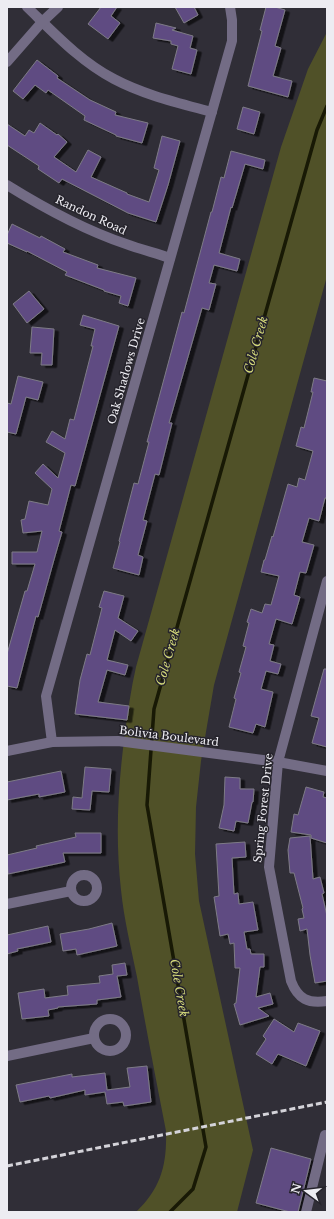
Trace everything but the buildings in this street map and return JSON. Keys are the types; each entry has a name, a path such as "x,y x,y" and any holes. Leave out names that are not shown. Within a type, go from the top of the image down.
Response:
{"street":[{"path":"27,7 72,49 113,79 138,90 212,112"},
{"path":"7,62 42,22 58,7"},
{"name":"Oak Shadows Drive","path":"52,742 46,696 232,41 232,20 230,7"},
{"name":"Randon Road","path":"7,185 81,226 125,244 170,258"},
{"name":"Spring Forest Drive","path":"327,581 278,762 269,867 291,981 295,992 304,999 318,1002 327,1001"},
{"name":"Bolivia Boulevard","path":"7,750 52,742 118,741 278,762 327,771"},
{"path":"7,904 71,891"},
{"path":"7,1056 94,1038"},
{"path":"306,1212 325,1135"}],"shaded area":[{"path":"327,32 327,276 214,685 201,761 196,807 195,854 199,901 253,1150 237,1212 136,1212 145,1203 157,1185 161,1175 164,1165 166,1131 122,901 119,870 119,792 130,700 136,667 281,147 308,69"}],"waterway":[{"name":"Cole Creek","path":"170,1212 193,1189 206,1147 147,805 154,709 317,130 327,106"}],"railway":[{"path":"7,1166 327,1102"}]}
